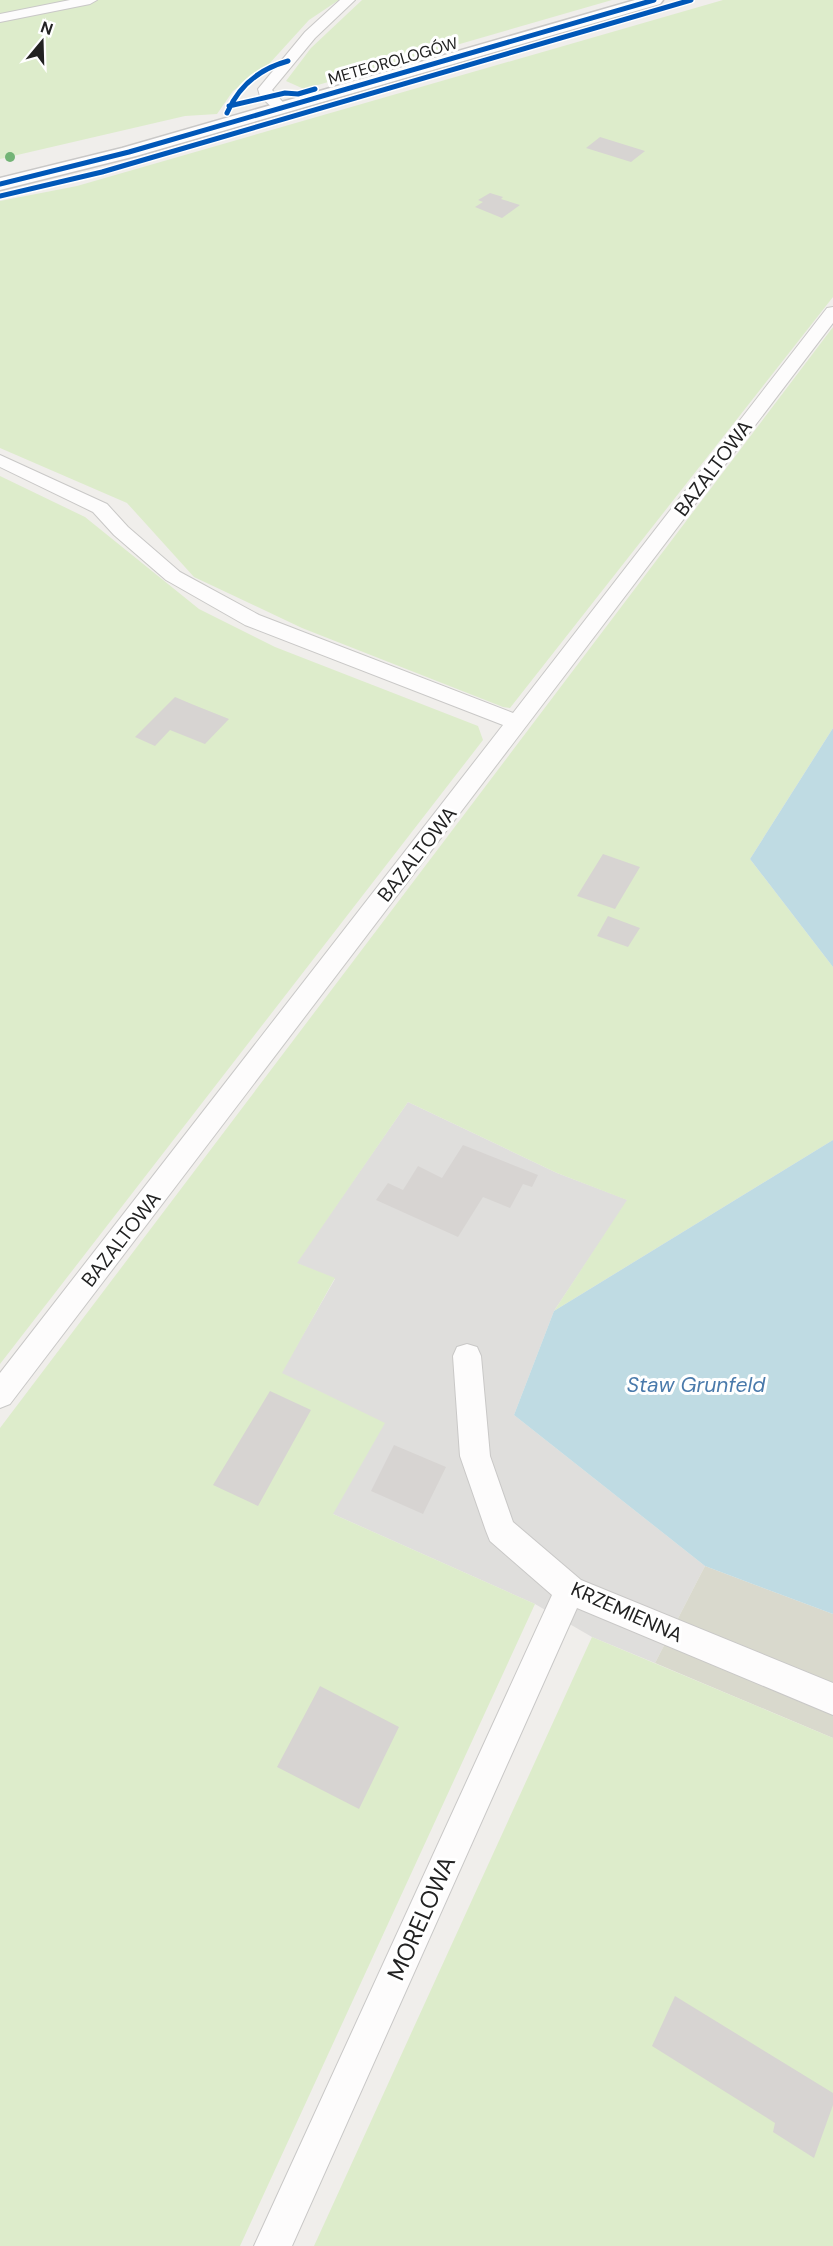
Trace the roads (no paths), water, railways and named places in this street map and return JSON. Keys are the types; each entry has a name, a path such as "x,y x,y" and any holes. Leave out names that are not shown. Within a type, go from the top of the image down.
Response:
{"street":[{"name":"METEOROLOGÓW","path":"0,184 106,159 654,0"}],"lane":[{"path":"0,18 90,0"},
{"path":"282,109 265,93 265,89 310,35 348,0"},
{"name":"BAZALTOWA","path":"0,1395 833,312"},
{"path":"0,460 100,508 121,531 173,576 252,620 518,723"},
{"name":"KRZEMIENNA","path":"467,1356 475,1456 501,1531 570,1590 833,1699"},
{"name":"MORELOWA","path":"273,2246 570,1590"}],"water":[{"path":"833,728 833,967 750,859"},
{"name":"Staw Grunfeld","path":"833,1140 833,1614 705,1566 514,1415 554,1311"}]}
